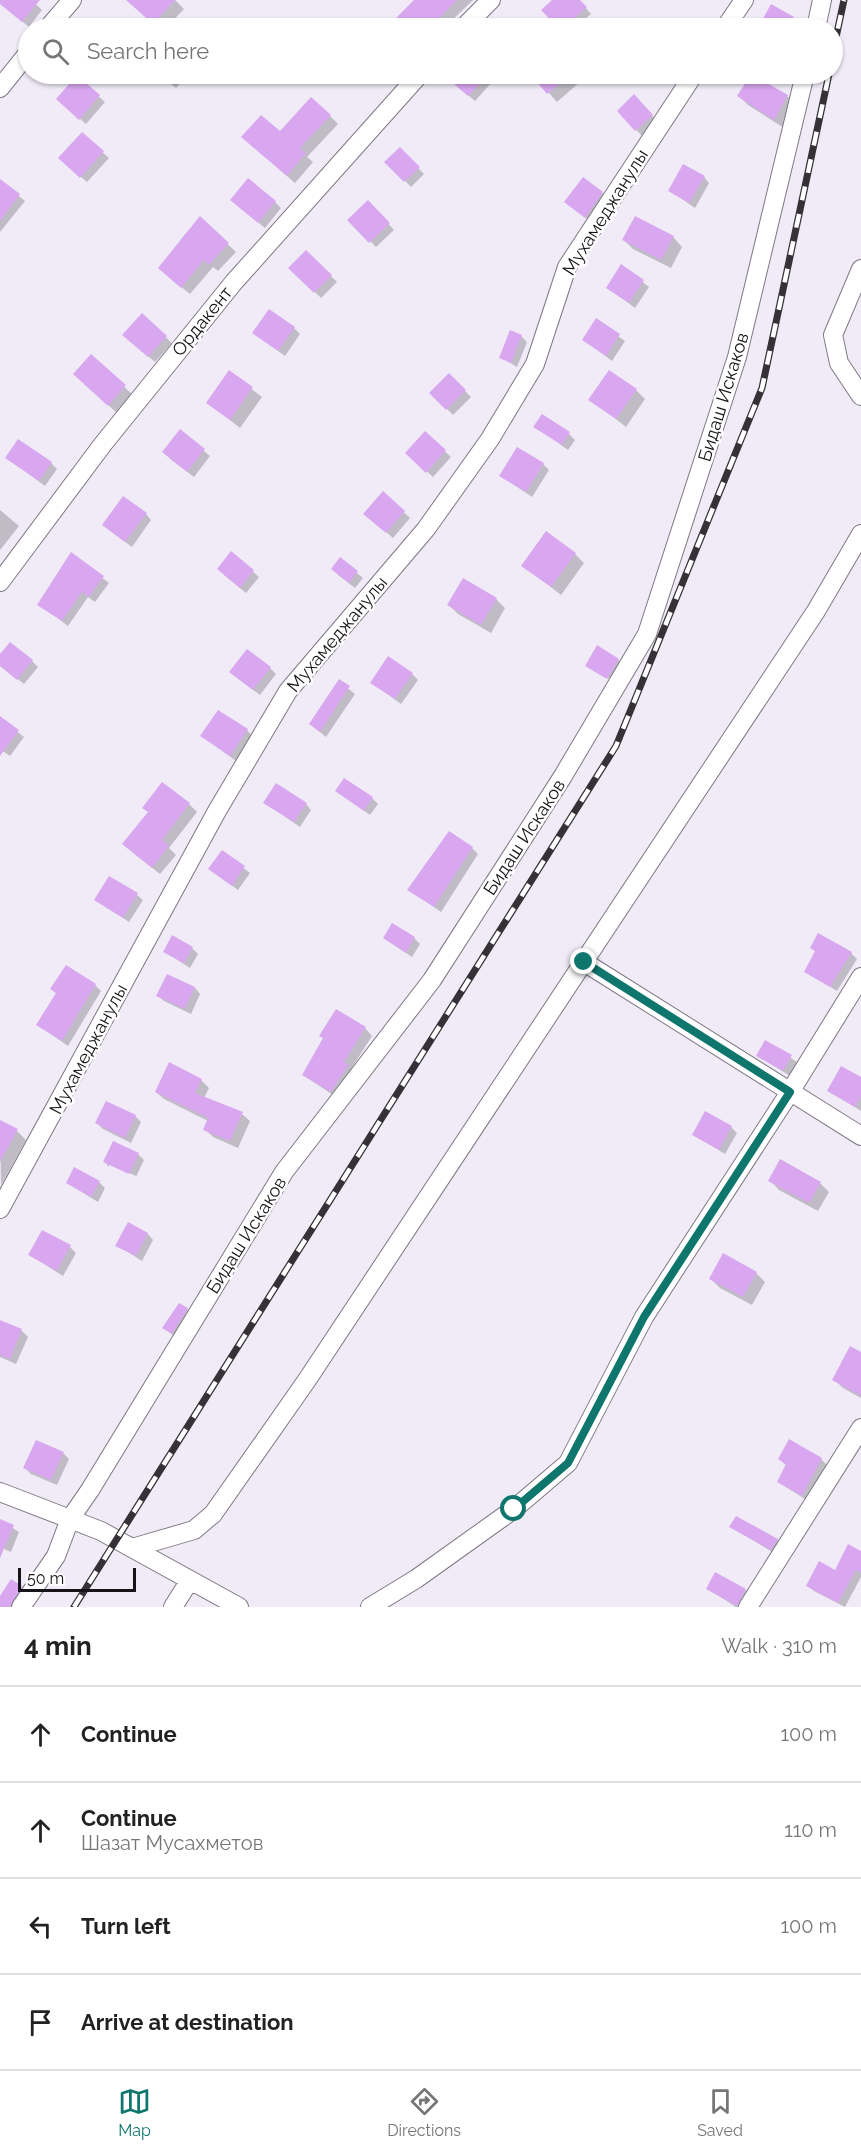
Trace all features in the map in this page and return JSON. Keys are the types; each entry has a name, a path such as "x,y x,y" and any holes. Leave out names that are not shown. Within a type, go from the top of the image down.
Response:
{"street":[{"path":"57,18 72,0"},
{"path":"472,18 491,0"},
{"path":"731,18 744,0"},
{"path":"818,18 822,0"},
{"path":"0,88 18,66"},
{"name":"Ордакент","path":"0,582 103,444 234,282 411,84"},
{"name":"Мухамеджанулы","path":"0,1209 217,811 288,692 426,529 490,439 535,364 567,267 687,84"},
{"name":"Бидаш Искаков","path":"21,1607 56,1556 70,1519 284,1172 432,980 563,776 647,634 737,357 804,84"},
{"path":"861,269 833,335 839,363 861,396"},
{"path":"132,1548 194,1530 213,1514 307,1380 584,962 816,611 861,534"},
{"path":"584,962 861,1136"},
{"path":"370,1607 416,1579 496,1522 568,1463 644,1317 790,1092 861,977"},
{"path":"748,1607 861,1428"},
{"path":"0,1492 101,1531 239,1607"},
{"path":"173,1607 190,1580"}],"building":[{"path":"0,0 40,0 25,18 18,19 0,4"},
{"path":"126,0 175,0 158,18 146,18"},
{"path":"414,0 457,0 440,18 396,18"},
{"path":"552,0 580,0 587,7 574,18 549,18 541,10"},
{"path":"771,4 794,17 793,18 763,18"},
{"path":"69,84 87,84 100,95 79,120 56,99"},
{"path":"454,84 479,84 468,96"},
{"path":"538,84 559,84 547,94"},
{"path":"745,84 769,84 788,95 774,120 737,96"},
{"path":"634,94 653,115 635,131 617,111"},
{"path":"311,97 331,115 300,148 306,153 287,176 241,137 261,115 280,131"},
{"path":"82,132 104,151 80,178 58,158"},
{"path":"400,147 420,167 404,182 384,162"},
{"path":"683,164 705,176 689,203 668,191"},
{"path":"583,177 603,192 585,218 564,202"},
{"path":"248,178 276,201 258,223 230,200"},
{"path":"0,179 20,194 0,221"},
{"path":"368,200 390,223 369,243 347,220"},
{"path":"200,216 229,243 209,265 204,260 181,288 158,268"},
{"path":"635,216 674,236 661,260 622,240"},
{"path":"306,250 332,275 314,293 288,268"},
{"path":"621,264 644,280 629,303 606,288"},
{"path":"269,309 295,327 278,351 252,333"},
{"path":"142,313 167,336 148,357 122,335"},
{"path":"596,318 620,334 606,356 582,340"},
{"path":"510,330 522,335 511,363 499,358"},
{"path":"91,354 126,385 108,406 73,374"},
{"path":"229,370 253,387 230,420 206,403"},
{"path":"609,370 637,389 616,419 588,400"},
{"path":"449,373 466,390 446,410 429,393"},
{"path":"542,414 570,432 562,445 533,427"},
{"path":"180,429 205,449 187,472 162,452"},
{"path":"425,431 446,450 426,473 405,453"},
{"path":"18,439 52,462 39,481 5,458"},
{"path":"517,447 544,463 526,492 499,476"},
{"path":"383,491 405,511 386,533 363,514"},
{"path":"123,496 147,513 125,542 102,525"},
{"path":"546,531 576,553 551,587 521,566"},
{"path":"231,551 254,570 240,588 217,569"},
{"path":"71,552 104,576 89,597 82,592 62,621 37,605"},
{"path":"340,557 358,571 349,583 331,569"},
{"path":"463,578 497,598 481,625 447,605"},
{"path":"10,642 33,660 17,680 0,666 0,654"},
{"path":"597,645 619,659 607,679 585,666"},
{"path":"247,649 271,667 253,690 229,672"},
{"path":"388,656 413,673 395,699 370,683"},
{"path":"339,679 350,686 320,732 309,724"},
{"path":"218,710 248,729 230,756 200,736"},
{"path":"0,716 19,730 0,756"},
{"path":"344,778 373,797 364,811 335,791"},
{"path":"162,782 190,803 162,840 169,846 152,868 122,844 148,812 142,808"},
{"path":"276,783 307,803 294,822 263,803"},
{"path":"449,831 473,847 434,907 407,890"},
{"path":"222,850 245,866 232,886 208,869"},
{"path":"109,876 138,893 123,918 94,900"},
{"path":"392,923 415,937 406,953 383,938"},
{"path":"818,933 852,952 830,987 804,972 815,951 810,948"},
{"path":"172,935 193,947 184,963 163,952"},
{"path":"66,965 96,984 62,1041 36,1025 56,993 50,989"},
{"path":"167,974 195,987 185,1009 156,996"},
{"path":"336,1009 366,1027 344,1062 349,1064 331,1092 302,1075 323,1038 319,1036"},
{"path":"765,1040 792,1055 783,1071 756,1056"},
{"path":"169,1062 202,1079 195,1093 243,1112 230,1141 203,1130 208,1118 155,1092"},
{"path":"841,1066 861,1077 861,1096 855,1107 827,1091"},
{"path":"106,1101 136,1115 125,1138 95,1123"},
{"path":"705,1111 732,1126 719,1150 692,1135"},
{"path":"0,1120 18,1129 0,1162"},
{"path":"113,1141 139,1153 129,1174 103,1162"},
{"path":"780,1159 821,1182 809,1203 768,1181"},
{"path":"74,1167 100,1181 91,1197 66,1183"},
{"path":"128,1222 148,1233 136,1256 115,1246"},
{"path":"42,1230 71,1245 57,1271 28,1255"},
{"path":"723,1253 757,1272 743,1297 709,1279"},
{"path":"179,1303 188,1308 172,1334 162,1328"},
{"path":"0,1320 22,1329 10,1359 0,1355"},
{"path":"850,1346 861,1352 861,1396 832,1380"},
{"path":"789,1439 822,1458 802,1496 777,1482 786,1464 778,1459"},
{"path":"36,1440 64,1452 51,1480 23,1468"},
{"path":"736,1516 778,1539 771,1550 729,1527"},
{"path":"0,1519 14,1525 0,1558"},
{"path":"848,1544 861,1551 861,1573 856,1570 838,1603 806,1586 819,1561 835,1570"},
{"path":"715,1572 746,1589 737,1606 706,1589"},
{"path":"11,1579 22,1586 10,1607 0,1607 0,1596"}],"railway":[{"path":"840,18 844,0"},
{"path":"74,1607 616,746 762,388 827,84"}],"route":[{"path":"514,1509 568,1463 644,1317 790,1092 584,962"}]}
